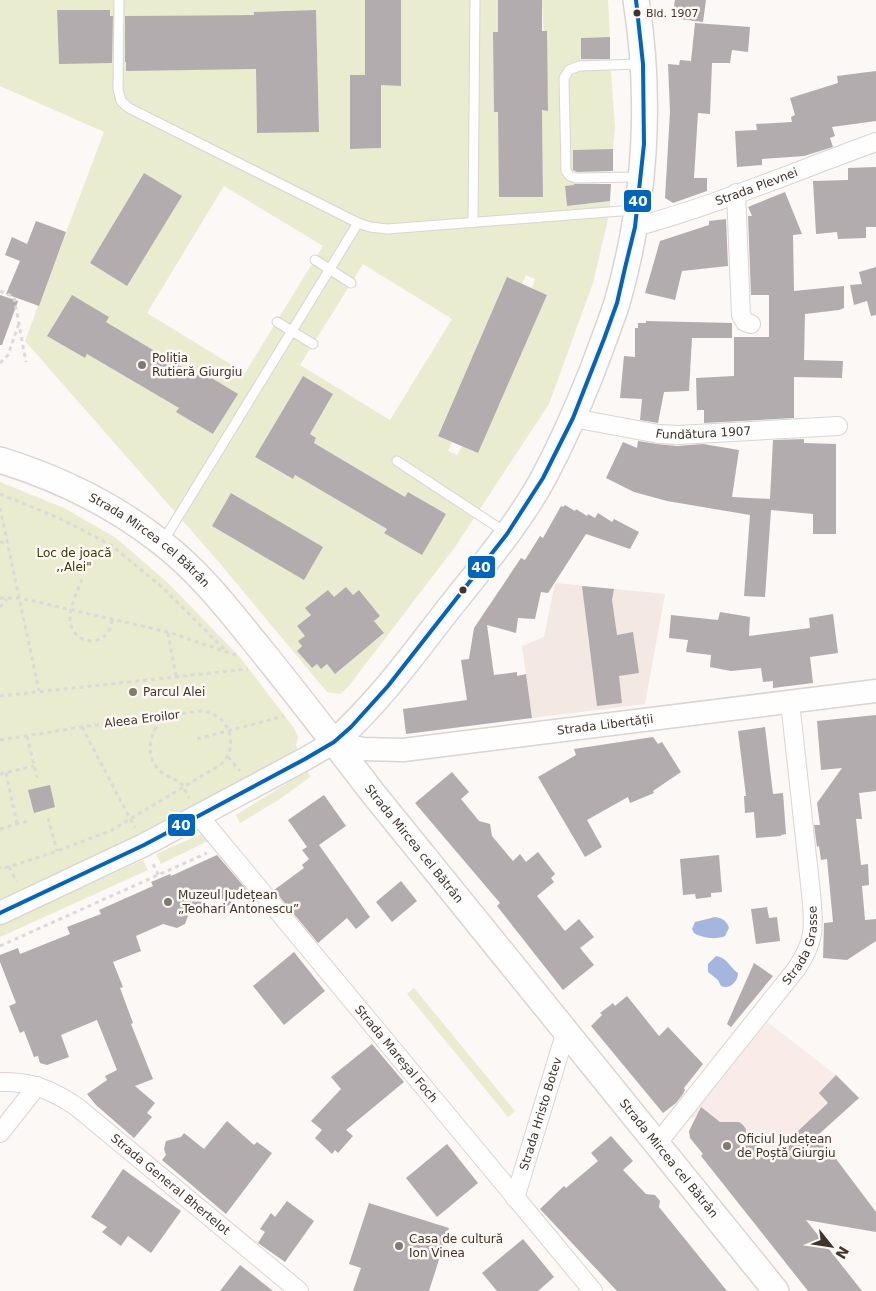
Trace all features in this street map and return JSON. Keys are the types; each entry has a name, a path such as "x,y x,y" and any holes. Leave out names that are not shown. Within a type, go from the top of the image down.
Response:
{"main road":[{"path":"334,742 351,727 388,686 507,534 543,478 573,418 616,303 636,218 644,144 643,64 636,0"},
{"name":"Strada Mircea cel Bătrân","path":"0,460 62,482 127,519 162,543 222,602 311,711 372,792 776,1291"}],"street":[{"name":"Strada Plevnei","path":"636,218 658,221 876,142"},
{"path":"736,194 741,315 744,322 752,324"},
{"name":"Fundătura 1907","path":"573,418 651,433 678,435 838,426"},
{"name":"Strada Libertății","path":"334,742 362,749 403,750 876,691"},
{"name":"Strada Grasse","path":"657,1144 797,968 811,944 813,922 811,893 790,702"},
{"path":"0,913 144,845 334,742"},
{"name":"Strada Mareșal Foch","path":"199,816 593,1291"},
{"name":"Strada Hristo Botev","path":"514,1198 566,1031"},
{"name":"Strada General Bhertelot","path":"0,1082 36,1086 57,1093 77,1107 291,1288"},
{"path":"0,1133 36,1086"}],"lane":[{"path":"119,0 118,89 121,100 129,108 358,223 387,229 473,222 636,218"},
{"path":"473,222 475,0"},
{"path":"641,177 576,178 570,176 566,171 564,78 569,70 579,66 643,64"},
{"path":"162,543 358,223"},
{"path":"315,260 351,283"},
{"path":"277,322 313,344"},
{"path":"397,461 507,534"}],"path":[{"path":"0,291 14,297 26,362"},
{"path":"0,363 8,355 19,323"},
{"path":"0,494 61,519 111,545 163,588 226,651"},
{"path":"0,508 40,691"},
{"path":"0,542 8,542"},
{"path":"82,579 70,616 74,633 83,640 102,639 108,633 112,619"},
{"path":"0,598 20,598 168,632 239,656"},
{"path":"0,607 7,598"},
{"path":"168,632 176,676"},
{"path":"0,696 248,669"},
{"name":"Aleea Eroilor","path":"0,740 82,726 154,719 201,711 216,714 221,718 228,731"},
{"path":"197,739 284,716"},
{"path":"154,719 156,726 149,746 152,761 161,772 171,778 180,780 199,816"},
{"name":"Aleea Eroilor","path":"82,726 130,820"},
{"path":"0,868 9,867 57,851 110,831 184,788 224,761 231,747 232,740 228,731"},
{"path":"27,736 37,778"},
{"path":"0,774 34,766"},
{"path":"6,773 17,824"},
{"path":"48,818 57,851"},
{"path":"0,829 28,821"},
{"path":"0,946 159,877 223,844"}],"shaded area":[{"path":"555,583 665,594 645,704 532,718 522,646 544,637"},
{"path":"765,1020 836,1075 859,1098 742,1206 701,1156 703,1153 697,1118 689,1117"}],"green space":[{"path":"0,0 365,0 365,75 350,75 351,149 381,148 381,85 401,85 401,0 498,0 500,197 543,196 542,110 547,111 542,0 608,0 610,37 581,38 581,59 610,59 615,127 613,149 573,151 574,173 613,172 611,182 565,187 567,206 610,201 610,211 593,283 549,404 455,547 348,687 340,694 327,692 218,561 25,341 104,132 0,86","holes":["110,10 110,63 59,63 57,11","316,10 319,131 257,133 255,12","243,15 243,69 126,70 126,16","144,173 127,286 90,263","224,186 323,246 245,373 147,313","363,264 452,319 390,420 300,365","526,275 535,279 532,288 547,295 478,453 462,446 457,455 448,451 452,442 438,435 507,278 522,284","72,296 108,317 106,322 197,376 200,372 237,394 214,434 177,412 179,408 87,354 85,358 48,336","303,376 333,394 310,434 316,438 314,443 405,497 409,492 445,514 384,532 387,529 295,475 292,479 255,457","231,493 322,547 304,579 212,526","346,587 353,595 359,590 380,616 374,621 384,634 366,648 360,641 347,664 335,674 327,664 317,664 311,668 297,651 302,646 299,641 305,636 297,626 311,615 305,608 328,590 334,597"]},
{"name":"Parcul Alei","path":"0,482 64,508 116,538 168,583 239,656 294,728 298,737 296,746 305,759 0,913"},
{"path":"307,771 310,777 280,799 240,823 236,815"},
{"path":"201,834 208,841 161,864 156,854"},
{"path":"143,860 148,870 0,937 0,925"},
{"path":"414,988 515,1111 508,1117 407,994"}],"water":[{"path":"715,917 727,923 729,928 725,936 709,938 694,933 692,929 695,922"},
{"path":"716,956 726,961 738,973 738,976 730,986 721,986 718,980 708,972 708,964"}],"building":[{"path":"365,0 401,0 401,86 381,85 381,148 350,149 350,75 365,75"},
{"path":"498,0 542,0 542,31 547,31 548,111 542,110 543,197 499,197 498,112 494,112 493,32 498,32"},
{"path":"675,0 706,0 703,22 672,18"},
{"path":"57,10 110,10 110,16 113,16 112,63 59,64"},
{"path":"316,10 319,132 257,133 256,69 126,71 125,16 254,15 254,12"},
{"path":"695,23 750,27 748,52 732,50 730,63 712,63 710,114 698,113 694,178 707,178 707,191 673,203 665,198 670,112 668,64 679,65 680,60 691,61"},
{"path":"610,37 610,59 581,59 581,38"},
{"path":"876,71 876,121 832,127 835,136 830,138 833,147 804,156 762,159 762,165 737,167 735,131 757,130 756,124 792,122 791,117 795,115 790,98 838,83 837,76"},
{"path":"613,149 613,171 577,172 573,170 573,150"},
{"path":"876,167 876,227 866,227 866,238 838,239 837,232 816,234 813,181 848,180 848,168"},
{"path":"144,173 182,196 127,286 90,263"},
{"path":"574,184 611,184 610,201 567,206 565,186"},
{"path":"785,192 802,234 793,235 794,291 844,286 844,308 805,314 804,360 843,361 842,378 794,377 794,418 704,423 704,410 697,410 696,378 734,376 734,337 769,337 769,295 751,295 748,216 752,216 748,207"},
{"path":"726,219 728,266 682,271 675,300 645,293 660,241 709,225 709,221"},
{"path":"36,221 66,232 39,306 6,294 20,261 5,255 12,237 27,244"},
{"path":"876,267 876,315 871,316 867,301 854,305 850,285 862,284 859,272"},
{"path":"507,277 547,295 478,453 438,436"},
{"path":"0,295 18,301 2,345 0,345"},
{"name":"Poliția Rutieră Giurgiu","path":"72,295 109,317 106,322 197,376 200,371 238,394 213,434 176,412 179,408 87,354 85,358 47,336"},
{"path":"646,321 732,323 732,338 692,338 689,391 664,392 658,423 640,420 642,399 620,398 624,356 635,357 635,328 638,328 638,323 646,323"},
{"path":"303,376 333,394 310,434 316,438 314,443 405,497 408,492 446,514 422,555 384,533 387,529 295,475 293,479 255,457"},
{"path":"804,439 804,443 836,444 836,534 813,534 813,514 771,510 765,597 744,596 750,515 667,501 634,492 606,478 623,442 637,448 638,441 677,446 703,444 739,450 732,497 770,499 773,440"},
{"path":"231,493 323,547 304,580 212,526"},
{"path":"565,505 575,511 576,509 587,516 588,514 595,518 598,513 612,522 614,519 639,532 630,549 586,534 548,593 541,592 535,619 518,618 516,633 487,625 494,675 517,672 517,676 526,674 532,718 406,734 403,709 467,700 461,660 469,659 474,628 521,558 525,560 540,536 543,538 561,506"},
{"path":"582,586 614,589 612,600 617,635 633,632 639,673 619,676 622,703 597,706"},
{"path":"346,587 353,595 359,590 380,616 374,621 384,633 335,674 327,664 321,669 317,664 312,668 297,651 302,646 298,641 305,636 297,626 311,615 305,608 328,590 334,597"},
{"path":"720,612 750,617 749,636 810,628 809,618 833,614 838,653 810,657 813,683 773,688 773,681 763,682 761,668 731,671 710,667 711,655 686,652 688,640 669,638 671,615 718,620"},
{"path":"876,715 876,791 859,793 862,819 856,819 861,865 868,864 869,885 862,886 865,920 876,919 876,941 847,960 823,958 824,923 833,922 827,859 821,860 814,825 820,825 817,803 842,768 821,770 817,721"},
{"path":"765,727 773,794 783,793 786,834 756,838 754,812 745,813 744,796 746,796 738,731"},
{"path":"653,737 658,744 662,742 681,772 653,791 654,793 630,803 628,797 587,820 602,847 585,857 538,777 576,755 574,749"},
{"path":"452,772 469,792 461,799 479,821 490,824 492,836 513,861 520,854 526,862 538,852 555,874 551,878 554,882 537,896 565,931 579,919 594,937 580,948 594,965 563,990 497,906 500,903 415,803"},
{"path":"50,785 55,807 34,813 28,790"},
{"path":"324,795 346,826 319,845 370,917 356,929 347,918 318,943 274,890 304,868 302,865 309,859 302,850 307,847 288,820"},
{"path":"217,855 246,889 228,906 218,895 190,910 185,924 177,928 163,924 136,936 141,951 113,962 123,987 120,988 133,1023 131,1024 153,1079 135,1086 155,1103 147,1113 152,1117 134,1138 96,1105 87,1094 107,1080 105,1076 117,1070 97,1020 61,1035 69,1057 47,1065 40,1063 38,1056 34,1057 24,1031 20,1033 9,1006 16,1003 0,962 0,955 18,948 20,954 70,934 67,927 101,914 99,910 153,886 151,882 170,874 171,876"},
{"path":"719,855 722,892 711,893 711,897 696,899 695,894 683,895 680,859"},
{"path":"401,881 417,901 392,922 376,902"},
{"path":"767,907 769,918 777,917 780,941 756,944 751,909"},
{"path":"294,952 325,991 284,1025 253,986"},
{"path":"754,963 773,976 731,1027 727,1024"},
{"path":"627,996 659,1036 668,1027 703,1064 684,1088 683,1094 676,1103 663,1113 591,1026 602,1015 600,1013 613,1003 615,1006"},
{"path":"372,1044 404,1082 346,1130 353,1136 338,1153 335,1150 332,1154 315,1138 322,1130 311,1121 341,1089 331,1077"},
{"path":"836,1075 859,1098 818,1135 876,1212 876,1232 806,1220 862,1291 808,1291 701,1156 703,1154 690,1138 689,1131 701,1107 720,1122 739,1122 743,1125 746,1133 769,1158 828,1103 819,1093"},
{"path":"227,1121 254,1145 257,1142 272,1153 226,1214 162,1160 166,1155 164,1149 166,1141 181,1137 184,1133 204,1149"},
{"path":"611,1136 633,1161 623,1170 646,1194 655,1195 660,1201 659,1207 727,1291 617,1291 540,1209 564,1186 566,1188 598,1161 591,1153"},
{"path":"447,1144 478,1183 437,1217 406,1178"},
{"path":"123,1169 181,1211 151,1253 128,1236 121,1246 102,1232 107,1227 91,1217"},
{"path":"287,1201 314,1221 285,1262 258,1243 265,1232 260,1229 271,1213 275,1217"},
{"name":"Casa de cultură Ion Vinea","path":"369,1203 449,1228 429,1291 353,1291 361,1268 349,1264"},
{"path":"523,1239 554,1277 538,1291 497,1291 482,1273"},
{"path":"240,1265 273,1291 220,1291"}],"transit line":[{"name":"40","path":"0,913 144,845 334,742 351,727 388,686 507,534 543,478 573,418 617,303 635,227 644,144 643,64 636,0"}],"place":[{"name":"Bld. 1907","path":"637,13"},
{"name":"Poliția Rutieră Giurgiu","path":"142,365"},
{"name":"Parcul Alei","path":"133,692"},
{"name":"Muzeul Județean „Teohari Antonescu”","path":"168,902"},
{"name":"Oficiul Județean de Poștă Giurgiu","path":"727,1146"},
{"name":"Casa de cultură Ion Vinea","path":"399,1246"}],"park label":[{"name":"Loc de joacă ,,Alei\"","path":"74,560"}]}
